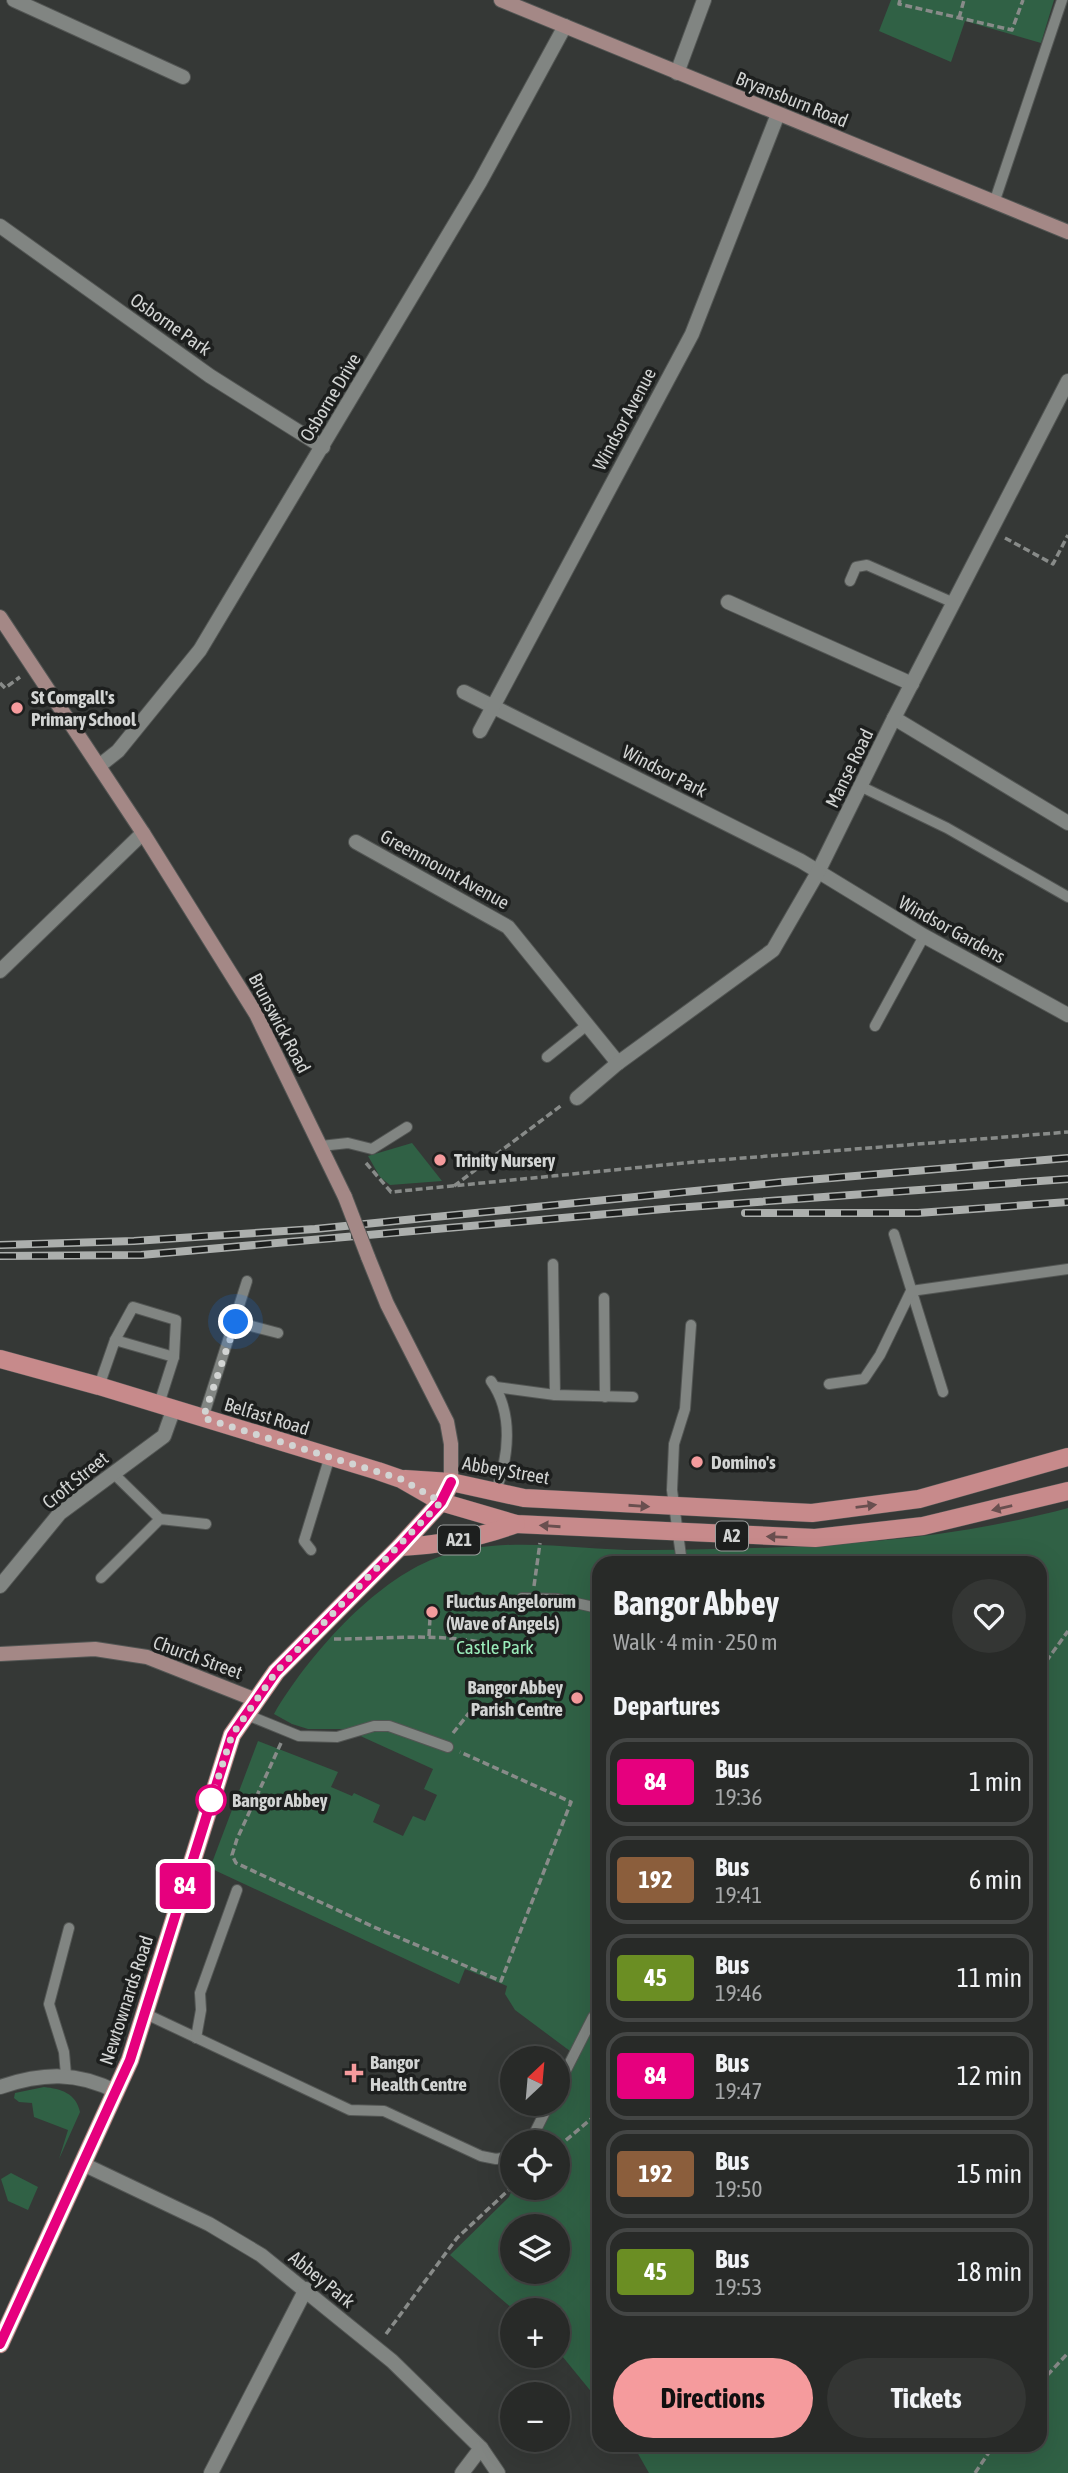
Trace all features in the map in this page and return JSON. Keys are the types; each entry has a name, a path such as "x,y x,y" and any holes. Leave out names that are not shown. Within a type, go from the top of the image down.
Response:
{"main road":[{"name":"Bryansburn Road","path":"501,0 1068,232"},
{"name":"Brunswick Road","path":"0,617 143,833 256,1014 345,1197 387,1304 447,1422 451,1444 451,1482"},
{"name":"Belfast Road","path":"0,1359 99,1385 401,1479"},
{"name":"Abbey Street","path":"401,1479 451,1482 495,1493 676,1508 812,1513 919,1499 1068,1457"},
{"name":"A2","path":"401,1479 441,1502 516,1524 679,1534 815,1538 923,1526 1068,1491"},
{"name":"Newtownards Road","path":"0,2344 117,2092 146,2014 232,1735 276,1672 400,1547 441,1502 451,1482"},
{"name":"A21","path":"400,1547 438,1545 490,1534 516,1524"},
{"name":"Church Street","path":"0,1654 95,1649 148,1657 251,1707"}],"street":[{"path":"15,0 183,77"},
{"path":"677,73 704,0"},
{"name":"Osborne Drive","path":"99,766 118,751 200,650 480,182 565,26"},
{"name":"Windsor Avenue","path":"480,731 692,334 778,114"},
{"name":"Osborne Park","path":"0,226 210,376 323,447"},
{"name":"Manse Road","path":"577,1098 618,1063 773,950 817,874 894,718 1068,381"},
{"path":"728,602 912,684"},
{"name":"Windsor Park","path":"464,692 801,861 817,874"},
{"path":"894,718 1068,823"},
{"path":"0,971 143,833"},
{"name":"Greenmount Avenue","path":"356,842 508,927 618,1063"},
{"name":"Windsor Gardens","path":"817,874 1068,1015"},
{"name":"Croft Street","path":"0,1586 60,1513 164,1436 166,1406"},
{"path":"0,2087 25,2078 66,2075 100,2083 117,2092"},
{"name":"Abbey Park","path":"85,2165 209,2224 261,2255 376,2347 481,2448 498,2473"},
{"path":"211,2473 306,2289"},
{"path":"462,2473 481,2448"}],"lane":[{"path":"994,203 1062,0"},
{"path":"850,581 856,567 867,565 954,603"},
{"path":"862,787 947,828 1068,897"},
{"path":"875,1026 924,936"},
{"path":"547,1058 587,1025"},
{"path":"321,1146 348,1143 372,1149 407,1127"},
{"path":"894,1234 943,1392"},
{"path":"553,1264 555,1395"},
{"path":"911,1291 1068,1269"},
{"path":"203,1418 247,1281"},
{"path":"829,1384 864,1379 880,1355 911,1291"},
{"path":"604,1298 606,1397"},
{"path":"99,1385 115,1340 133,1307 176,1320 174,1357 166,1406"},
{"path":"236,1322 278,1333"},
{"path":"681,1556 672,1490 674,1444 685,1409 691,1325"},
{"path":"115,1340 174,1357"},
{"path":"495,1493 504,1471 506,1409 493,1384 555,1395 634,1397"},
{"path":"311,1550 303,1541 330,1456"},
{"path":"113,1473 160,1519 206,1524"},
{"path":"101,1578 160,1519"},
{"path":"527,1598 558,1599 592,1607"},
{"path":"251,1707 286,1732 319,1739 337,1737 374,1726 389,1726 448,1747"},
{"path":"196,2038 201,2010 200,1993 237,1890"},
{"path":"66,2075 64,2052 49,2004 69,1928"},
{"path":"146,2014 350,2110 384,2111 481,2157 500,2158"},
{"path":"570,2062 592,2019"}],"path":[{"path":"900,0 899,4 1012,30 1023,0"},
{"path":"959,18 964,0"},
{"path":"991,531 1053,564 1068,535"},
{"path":"0,683 5,688 34,666"},
{"path":"451,1188 552,1110 577,1098"},
{"path":"348,1143 391,1192 694,1162 1068,1132"},
{"path":"527,1598 540,1543"},
{"path":"429,1636 430,1618"},
{"path":"1047,1660 1068,1631"},
{"path":"325,1639 429,1636 468,1639 494,1645"},
{"path":"286,1732 237,1839 232,1855 236,1863 374,1927 502,1980 570,1802 448,1747 453,1732 469,1713"},
{"path":"570,2137 592,2118"},
{"path":"376,2347 457,2238 500,2198"},
{"path":"1047,2376 1068,2353"},
{"path":"975,2473 989,2452"}],"green space":[{"path":"891,0 1054,0 1041,43 965,21 951,62 879,31"},
{"path":"412,1143 442,1181 390,1185 380,1177 368,1156"},
{"name":"Castle Park","path":"1068,1508 1068,2473 649,2473 637,2452 1047,2452 1047,1556 592,1556 592,2393 570,2366 570,2298 500,2298 450,2255 506,2200 570,2200 570,2130 539,2130 546,2116 570,2116 570,2063 574,2054 570,2051 570,2046 563,2046 515,2010 505,1994 507,1986 465,1969 459,1984 210,1868 258,1741 338,1772 331,1787 352,1796 354,1793 380,1805 373,1822 403,1836 413,1816 425,1821 437,1795 424,1789 433,1769 345,1729 308,1729 274,1714 305,1669 344,1623 389,1584 436,1558 488,1546 541,1545 621,1550 753,1548 912,1537 964,1530"},
{"path":"44,2087 67,2093 75,2100 80,2112 59,2159 68,2130 34,2117 32,2103 19,2102 14,2098 15,2093"},
{"path":"11,2173 38,2187 28,2210 8,2201 1,2179"}],"railway":[{"path":"0,1245 134,1241 315,1229 784,1182 1068,1158"},
{"path":"0,1256 141,1255 675,1208 1068,1179"},
{"path":"745,1213 918,1213 1068,1202"}],"bus line":[{"name":"84","path":"0,2344 85,2165 130,2060 232,1735 276,1672 400,1547 441,1502 451,1482"}],"place":[{"name":"St Comgall's Primary School","path":"17,708"},
{"name":"Trinity Nursery","path":"440,1160"},
{"name":"Domino's","path":"697,1462"},
{"name":"Fluctus Angelorum (Wave of Angels)","path":"432,1612"},
{"name":"Bangor Abbey Parish Centre","path":"577,1698"},
{"name":"Bangor Abbey","path":"211,1800"},
{"name":"Bangor Health Centre","path":"354,2073"}],"route":[{"path":"211,1800 232,1735 276,1672 441,1502 401,1479 203,1418 236,1322"}]}
